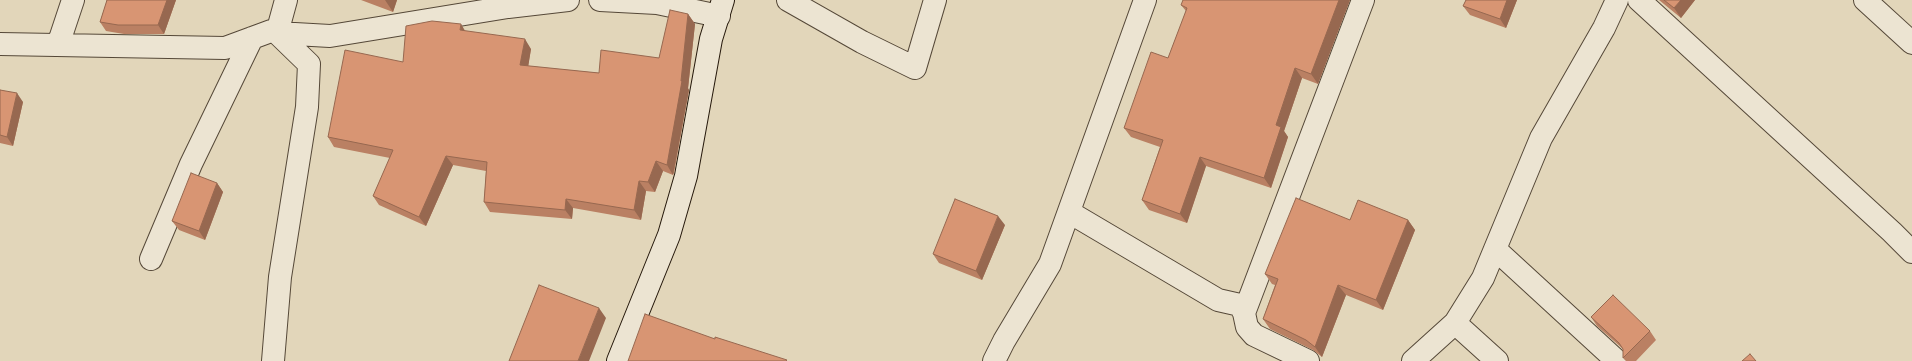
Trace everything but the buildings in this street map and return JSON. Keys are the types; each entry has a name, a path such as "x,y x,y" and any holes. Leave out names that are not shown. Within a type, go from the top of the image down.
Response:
{"street":[{"path":"58,45 73,0"},
{"path":"277,33 286,0"},
{"path":"0,44 225,48 271,31 277,33 330,36 509,3 568,0"},
{"path":"600,0 721,8 711,39 686,176 669,235 618,361"},
{"path":"788,0 862,42 915,68 935,0"},
{"path":"994,361 1004,341 1050,264 1145,0"},
{"path":"1244,313 1363,0"},
{"path":"1413,361 1455,323 1483,278 1541,138 1604,28 1617,0"},
{"path":"1639,0 1912,252"},
{"path":"1864,0 1912,43"},
{"path":"273,361 280,277 307,107 308,64 277,33"},
{"path":"151,259 191,164 252,38"},
{"path":"1069,212 1218,300 1240,305 1244,313 1247,327 1254,335 1308,361"},
{"path":"1495,249 1617,361"},
{"path":"1455,323 1497,361"}]}
